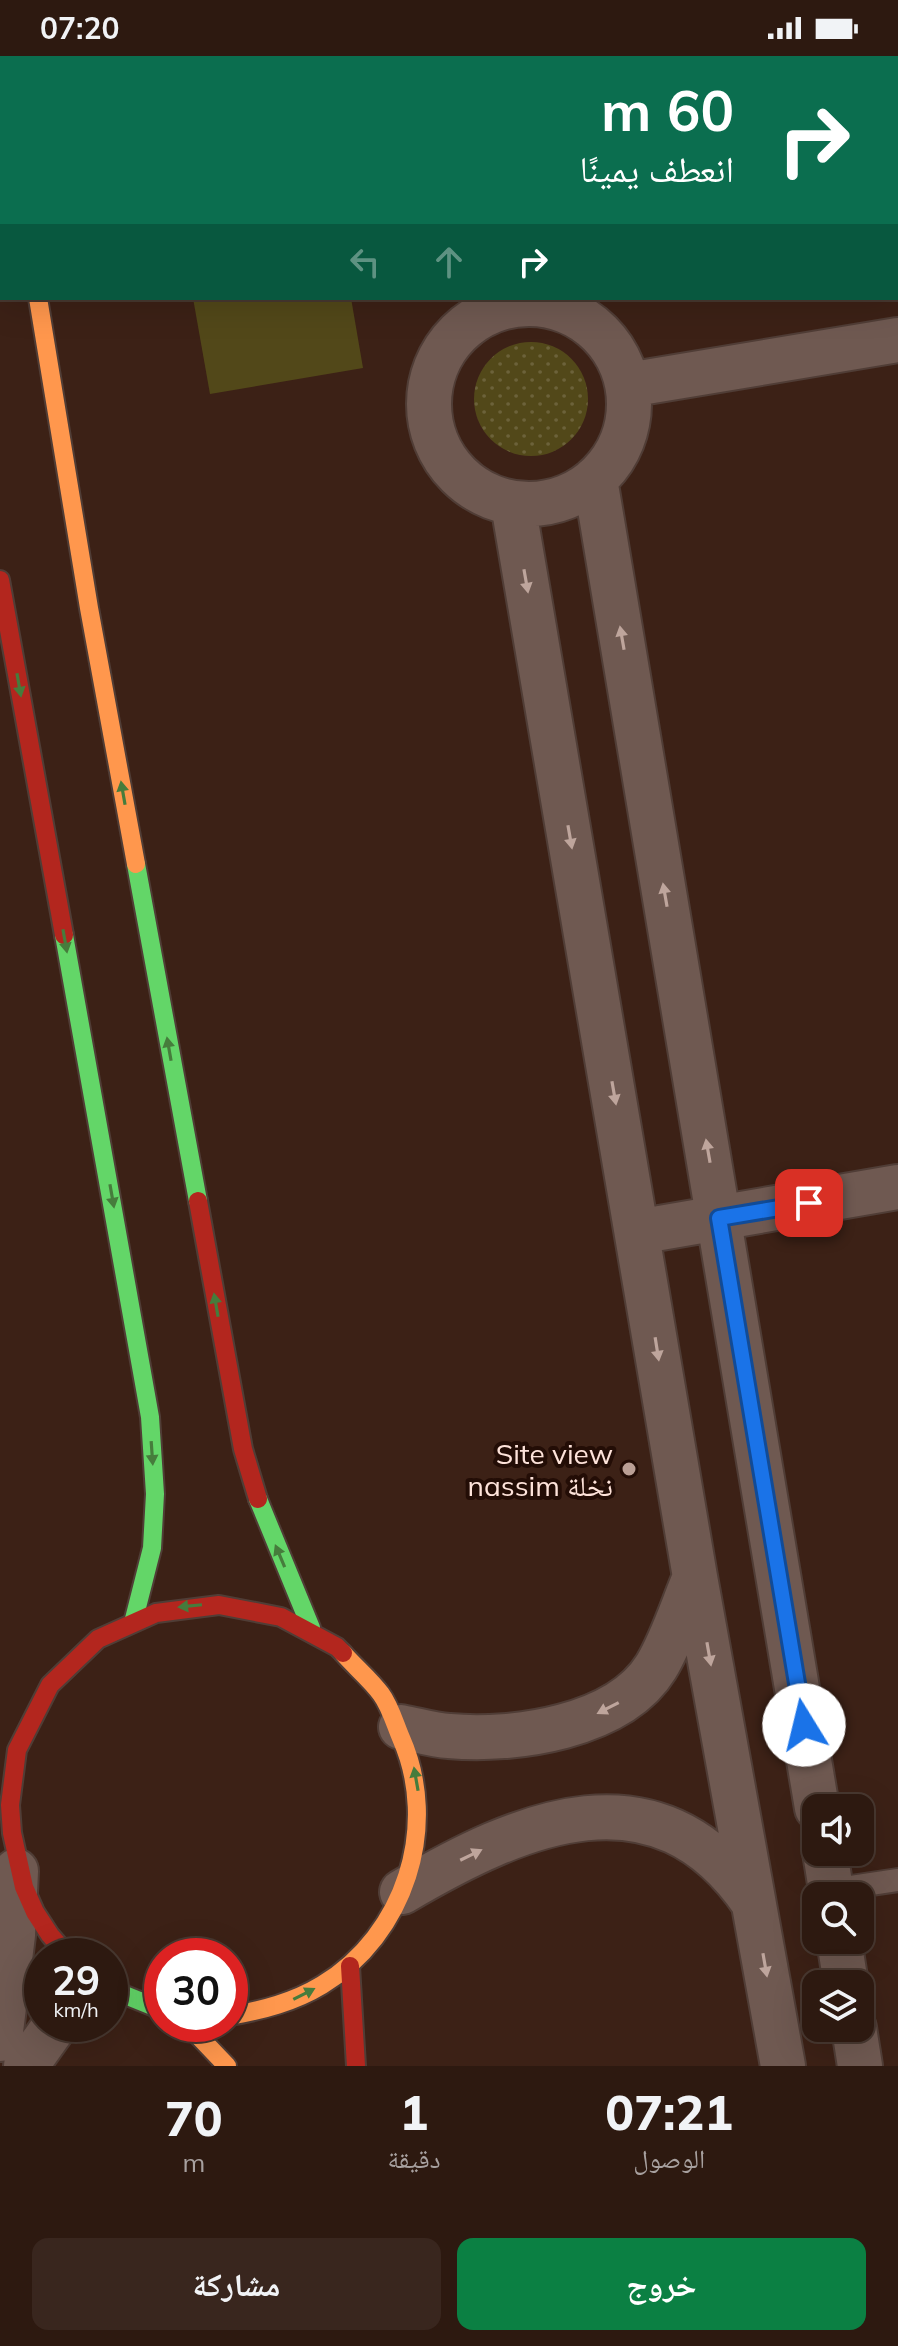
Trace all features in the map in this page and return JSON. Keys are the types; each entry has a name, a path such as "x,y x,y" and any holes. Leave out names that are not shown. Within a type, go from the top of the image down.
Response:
{"highway":[{"path":"38,300 89,608 243,1449 263,1515 311,1628"},
{"path":"0,580 150,1417 155,1494 152,1548 134,1619"},
{"path":"53,1938 26,1898 9,1859 7,1758 38,1701 57,1675 79,1653 105,1634 134,1619 183,1606 215,1604 280,1614 311,1628 348,1654 387,1699 401,1727 415,1771 419,1802 412,1863 402,1892 387,1920 350,1966 302,1996 276,2007 248,2012"},
{"path":"350,1966 356,2066"},
{"path":"204,2042 227,2066"}],"street":[{"path":"555,302 603,335 618,359 628,385 629,415 621,444 595,479 579,491 547,503 513,504 483,494 457,475 439,449 430,419 430,388 440,357 483,306 555,302"},
{"path":"628,385 898,340"},
{"path":"595,479 815,1794"},
{"path":"513,504 695,1577 783,2066"},
{"path":"637,1232 898,1187"},
{"path":"401,1727 450,1736 494,1736 544,1731 611,1708 632,1693 655,1668 695,1577"},
{"path":"402,1892 480,1850 564,1821 595,1816 627,1817 658,1824 688,1837 725,1867 754,1904"},
{"path":"0,2039 13,1935 9,1859"},
{"path":"26,2066 43,2042"},
{"path":"856,2042 860,2066"}],"lane":[{"path":"829,1879 898,1880"}],"shaded area":[{"path":"193,300 351,300 363,368 210,394"},
{"path":"531,342 553,346 571,359 584,377 588,399 584,421 571,439 553,452 531,456 509,452 491,439 478,421 474,399 478,377 491,359 509,346"}],"traffic: fast":[{"path":"136,864 198,1201"},
{"path":"64,935 150,1417 155,1494 152,1548 134,1619"},
{"path":"258,1499 311,1628"},
{"path":"128,1996 144,2003"}],"traffic: slow":[{"path":"38,300 89,608 136,864"},
{"path":"248,2012 300,1996 351,1964 375,1938 394,1908 407,1876 415,1842 417,1807 412,1772 384,1699 343,1653"},
{"path":"204,2042 227,2066"}],"traffic: jam":[{"path":"0,580 64,935"},
{"path":"198,1201 243,1449 258,1499"},
{"path":"53,1938 35,1912 24,1887 12,1833 10,1805 17,1750 50,1685 98,1639 156,1613 219,1605 281,1617 343,1653"},
{"path":"350,1966 356,2066"}],"place":[{"name":"Site view nassim نخلة","path":"629,1469"}],"route":[{"path":"804,1725 719,1218 809,1203"}]}
